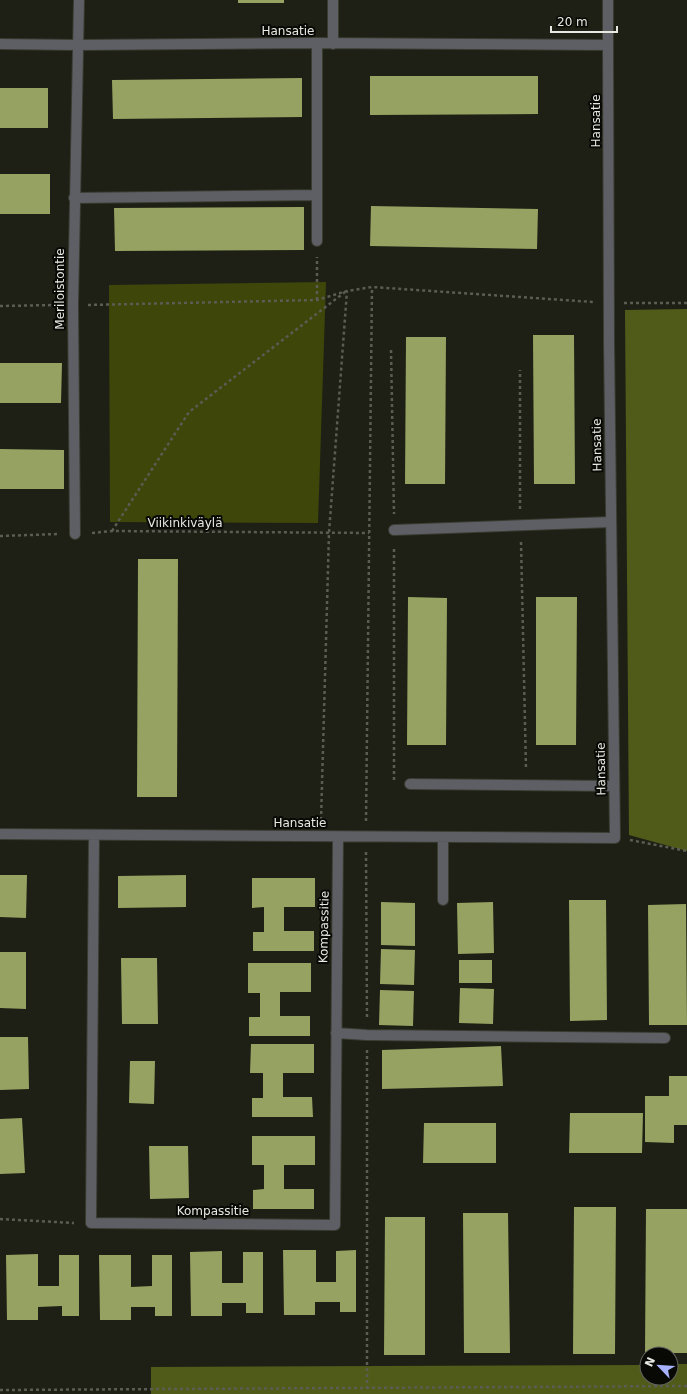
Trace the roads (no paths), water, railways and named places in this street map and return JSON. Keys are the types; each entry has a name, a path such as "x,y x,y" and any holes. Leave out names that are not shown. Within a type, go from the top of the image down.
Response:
{"street":[{"name":"Meriloistontie","path":"75,534 73,305 79,0"},
{"path":"333,0 333,44"},
{"path":"608,0 608,45"},
{"name":"Hansatie","path":"0,44 78,45 317,43 608,45 609,303 615,838 0,834"},
{"path":"317,43 318,242"},
{"path":"74,198 317,195"},
{"path":"394,530 611,522"},
{"path":"410,784 614,786"},
{"name":"Kompassitie","path":"94,835 91,1223 334,1225 338,837"},
{"path":"443,837 443,900"},
{"path":"336,1033 366,1035 664,1038"}]}
